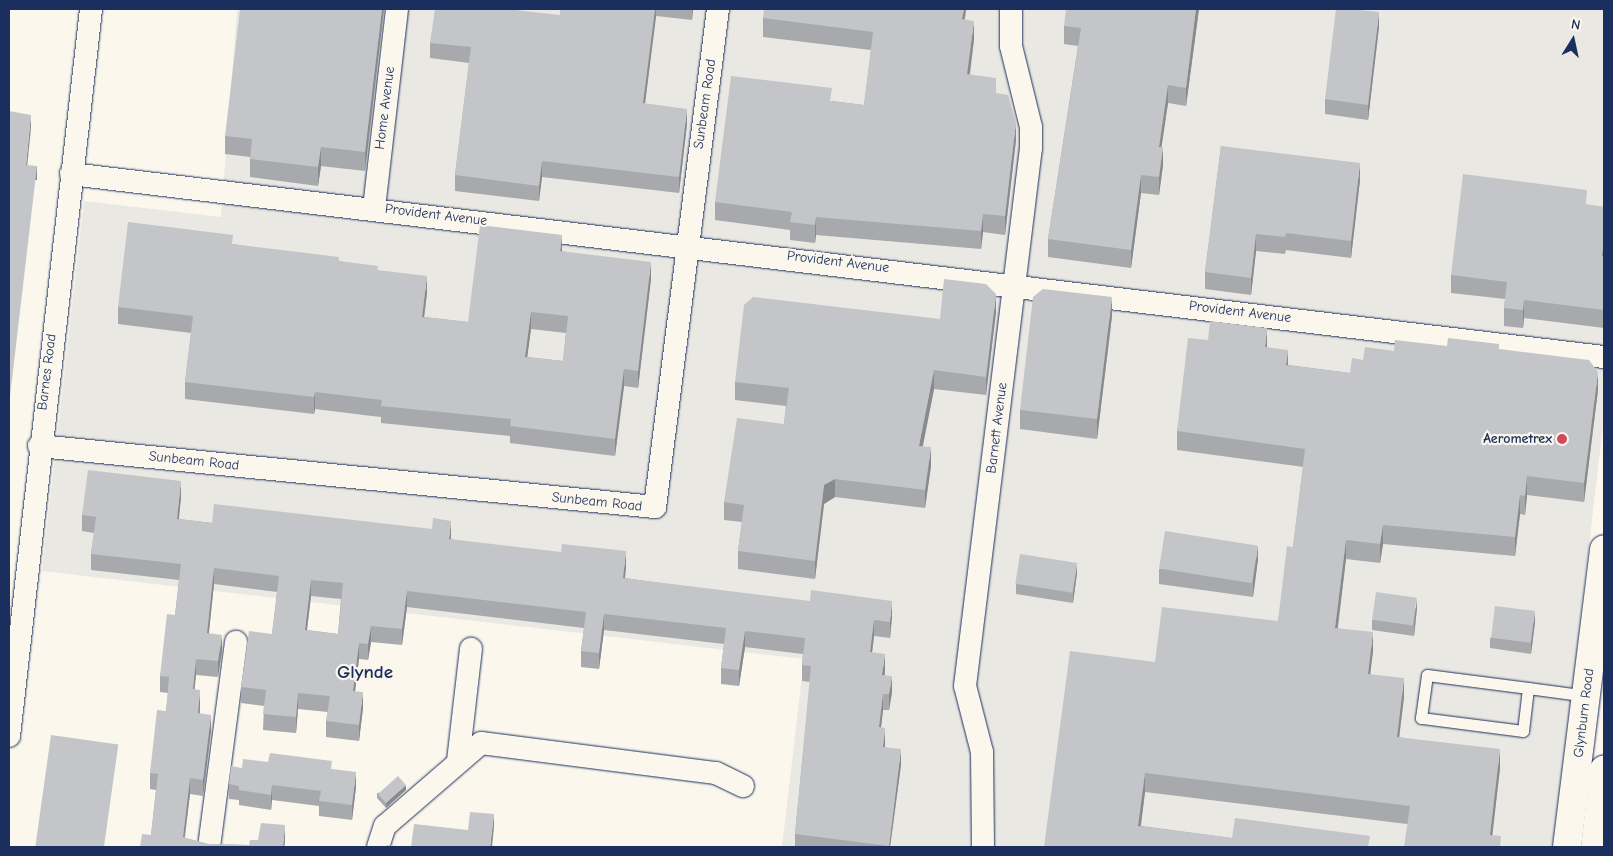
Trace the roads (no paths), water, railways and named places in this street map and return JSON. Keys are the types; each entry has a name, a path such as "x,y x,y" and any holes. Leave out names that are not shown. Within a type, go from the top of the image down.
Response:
{"main road":[{"name":"Glynburn Road","path":"1567,847 1587,696 1600,627 1604,549"},
{"path":"1598,839 1604,777"}],"street":[{"name":"Barnes Road","path":"9,736 25,617 39,446 70,174 92,9"},
{"name":"Home Avenue","path":"374,208 397,9"},
{"name":"Sunbeam Road","path":"39,446 655,507 686,244 718,9"},
{"name":"Barnett Avenue","path":"983,847 982,752 964,686 1016,284 1031,141 1011,46 1010,9"},
{"name":"Provident Avenue","path":"70,174 686,244 1604,357"},
{"path":"209,847 236,642"},
{"path":"458,761 471,649"},
{"path":"378,847 385,826 478,745 493,743 716,773 743,786"}],"lane":[{"path":"1528,688 1523,731 1421,718 1427,675 1528,688 1587,696"}],"place":[{"name":"Aerometrex","path":"1562,439"}],"district":[{"name":"Glynde","path":"365,673"}]}
